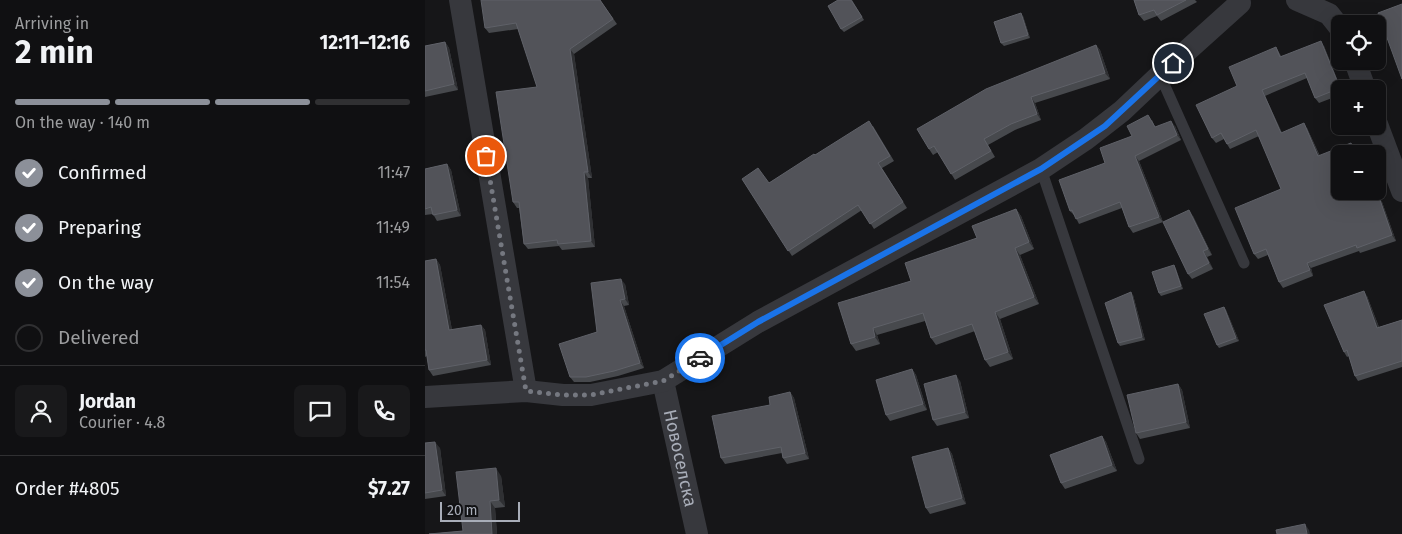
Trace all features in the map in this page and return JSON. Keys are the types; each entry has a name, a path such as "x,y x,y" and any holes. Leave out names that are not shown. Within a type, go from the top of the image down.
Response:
{"street":[{"path":"460,0 526,391"},
{"path":"1297,0 1331,17"},
{"path":"425,397 526,391 563,395 591,395 663,381 758,322 1041,169 1105,126 1160,75 1246,1"},
{"path":"1381,135 1402,192"},
{"name":"Новоселска","path":"663,381 697,534"}],"lane":[{"path":"1160,75 1245,262"},
{"path":"1041,169 1139,459"}],"building":[{"path":"481,0 600,0 613,19 570,49 588,172 584,172 591,241 558,244 557,240 524,244 519,202 513,202 496,92 537,87 516,23 485,28"},
{"path":"838,0 851,0 862,17 841,29 828,6"},
{"path":"1134,0 1186,0 1157,15 1154,10 1139,15"},
{"path":"1402,4 1402,79 1386,35 1386,15 1379,15 1378,13"},
{"path":"1021,13 1028,35 1001,43 994,22"},
{"path":"1321,41 1331,70 1337,80 1331,80 1331,92 1315,98 1305,73 1262,90 1281,133 1304,123 1318,156 1331,151 1331,200 1380,200 1392,235 1357,248 1356,245 1307,263 1310,270 1279,282 1266,249 1254,254 1235,208 1281,189 1256,130 1227,144 1221,133 1212,138 1196,105 1237,86 1229,67 1276,47 1280,57"},
{"path":"445,42 454,84 425,91 425,46"},
{"path":"1096,45 1105,73 1031,97 1037,114 1011,124 984,139 991,151 951,174 934,146 929,149 917,129 986,89"},
{"path":"1148,115 1155,127 1171,121 1177,135 1135,156 1159,217 1129,227 1120,202 1076,219 1072,210 1070,211 1059,180 1105,163 1100,148 1132,136 1127,126"},
{"path":"869,121 890,156 878,163 903,202 870,224 858,205 788,251 742,179 758,168 769,183"},
{"path":"447,164 457,210 433,215 431,207 425,209 425,169"},
{"path":"1016,209 1029,242 1015,248 1034,297 995,312 1008,352 985,360 972,324 931,338 923,313 873,328 875,337 851,344 838,303 911,281 905,263 977,238 972,226"},
{"path":"1189,210 1208,249 1203,251 1209,263 1188,274 1163,222"},
{"path":"436,259 449,330 481,325 487,360 429,370 425,350 425,261"},
{"path":"1174,265 1181,286 1159,293 1152,272"},
{"path":"621,279 625,299 620,300 640,363 586,377 570,377 559,344 597,332 591,283"},
{"path":"1364,291 1377,328 1402,320 1402,361 1355,376 1347,350 1344,352 1324,305"},
{"path":"1131,292 1142,337 1118,343 1105,303"},
{"path":"1224,307 1236,338 1217,345 1204,314"},
{"path":"912,369 923,404 886,415 876,380"},
{"path":"956,375 965,412 933,420 924,384"},
{"path":"1178,384 1186,422 1136,433 1127,395"},
{"path":"790,392 805,453 783,458 781,447 721,458 712,416 770,405 769,397"},
{"path":"1102,436 1112,465 1061,483 1050,455"},
{"path":"435,442 442,490 425,493 425,443"},
{"path":"948,448 962,498 926,508 912,457"},
{"path":"496,468 499,500 490,501 492,534 429,534 463,531 456,472"},
{"path":"1305,524 1307,534 1277,534 1276,530"}],"way so far":[{"path":"486,156 526,391 563,395 591,395 663,381 700,358"}],"route":[{"path":"700,358 758,322 1041,169 1087,140 1105,126 1173,63"}]}
